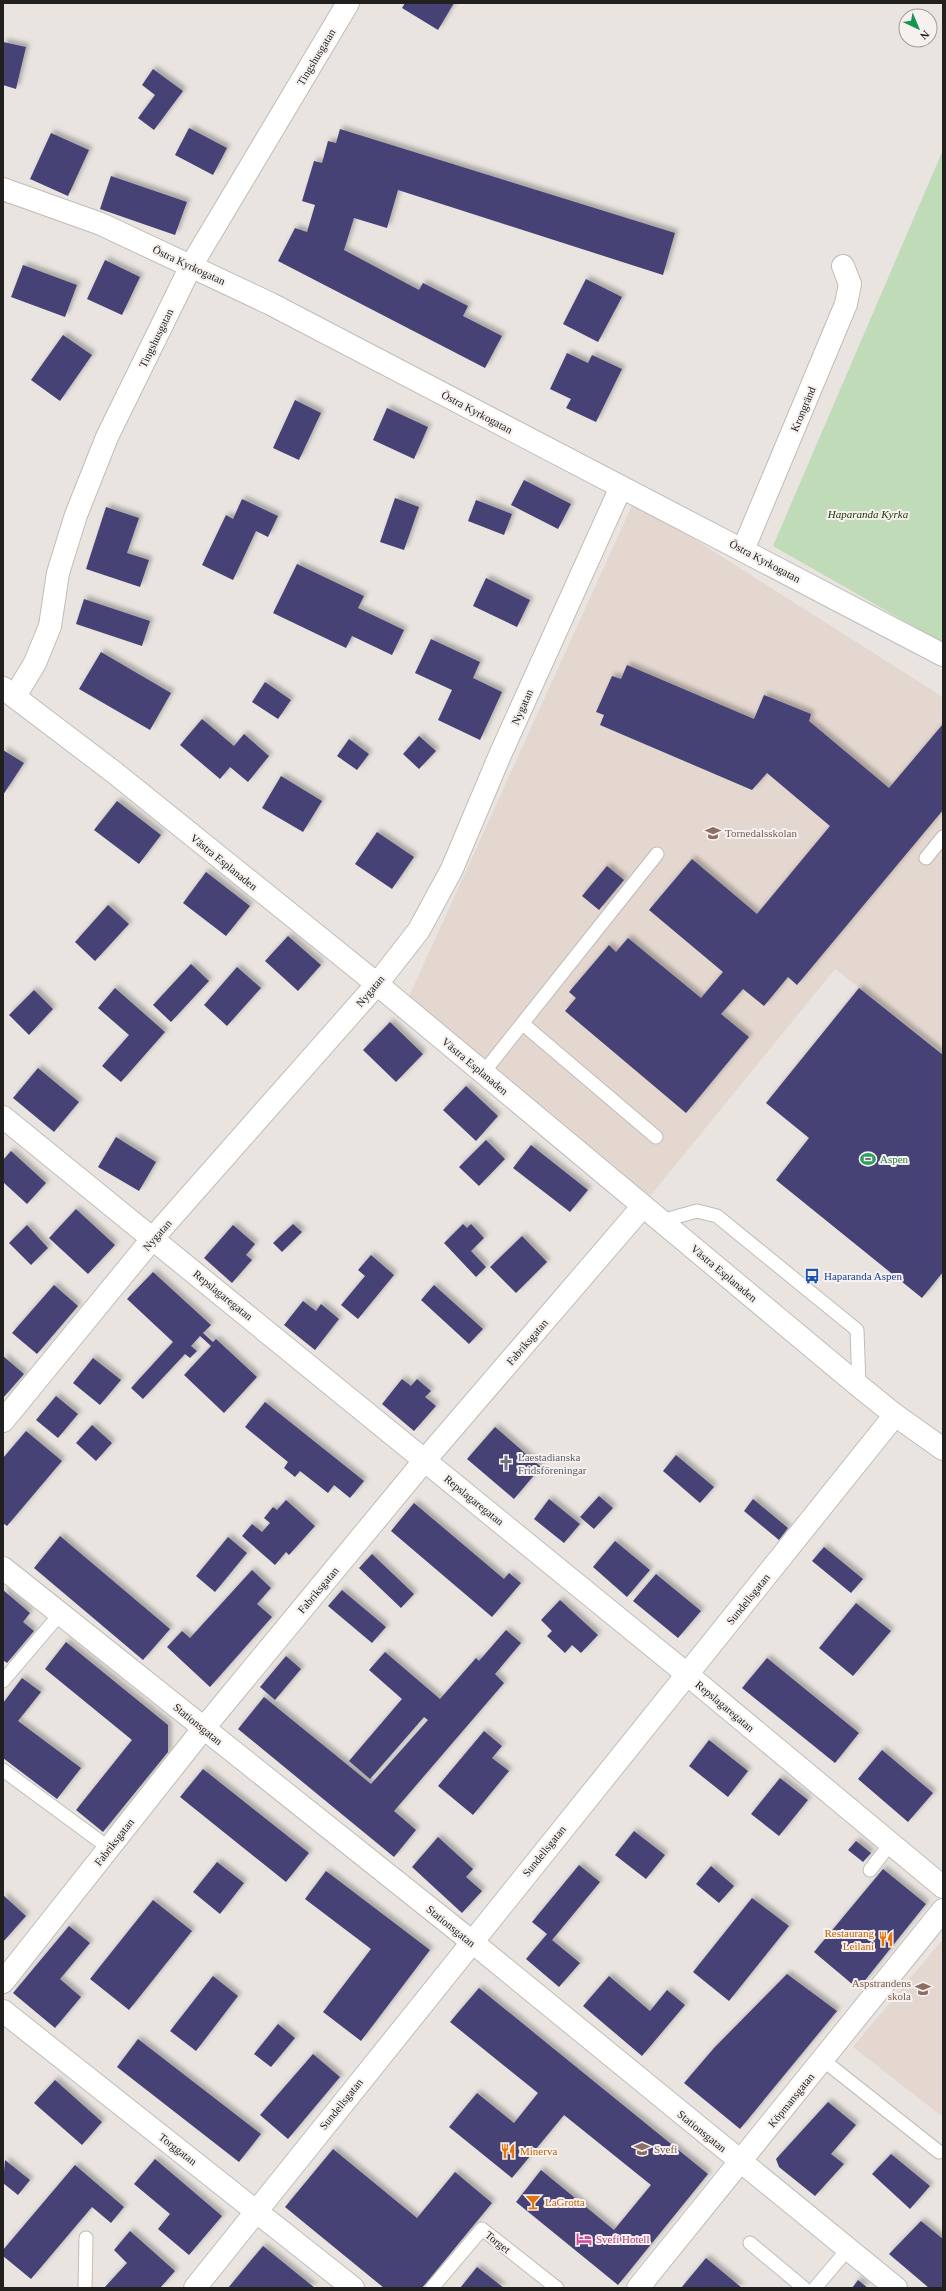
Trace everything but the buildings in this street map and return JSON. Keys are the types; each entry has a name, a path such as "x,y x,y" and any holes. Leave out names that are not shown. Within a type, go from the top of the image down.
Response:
{"street":[{"name":"Tingshusgatan","path":"9,692 35,663 50,626 60,566 76,515 107,437 191,266 348,3"},
{"name":"Östra Kyrkogatan","path":"3,189 102,224 354,346 943,655"},
{"name":"Krongränd","path":"743,550 846,304 850,284 843,266"},
{"name":"Nygatan","path":"3,1421 153,1238 377,984 419,930 452,869 500,755 621,487"},
{"name":"Västra Esplanaden","path":"9,692 115,773 377,984 859,1386 895,1415 943,1449"},
{"name":"Repslagaregatan","path":"3,1117 688,1675 943,1887"},
{"name":"Fabriksgatan","path":"3,1982 203,1729 425,1460 643,1206"},
{"name":"Sundellsgatan","path":"195,2288 471,1941 688,1675 895,1415"},
{"name":"Stationsgatan","path":"3,1568 203,1729 471,1941 896,2288"},
{"name":"Köpmansgatan","path":"638,2288 943,1910"},
{"name":"Torggatan","path":"3,2011 353,2288"}],"lane":[{"path":"926,858 943,837"},
{"path":"483,1073 657,854"},
{"path":"522,1024 656,1137"},
{"path":"661,1221 697,1211 717,1216 857,1330 859,1386"},
{"path":"3,1681 60,1614"},
{"path":"3,1770 109,1848"},
{"path":"870,1870 891,1844"},
{"path":"823,2060 939,2152"},
{"name":"Torget","path":"432,2288 482,2229 557,2288"},
{"path":"85,2288 86,2238"},
{"path":"750,2243 804,2288"},
{"path":"815,2288 848,2249"}],"shaded area":[{"name":"Tornedalsskolan","path":"634,501 943,697 943,1052 835,969 647,1200 407,1001"},
{"name":"Aspstrandens skola","path":"943,1939 943,2117 853,2047"}],"green space":[{"name":"Haparanda Kyrka","path":"943,150 943,643 773,546"}],"place":[{"name":"Tornedalsskolan","path":"713,833"},
{"name":"Aspen","path":"868,1159"},
{"name":"Haparanda Aspen","path":"812,1276"},
{"name":"Laestadianska Fridsföreningar","path":"506,1463"},
{"name":"Restaurang Leilani","path":"886,1939"},
{"name":"Aspstrandens skola","path":"923,1989"},
{"name":"Svefi","path":"642,2149"},
{"name":"Minerva","path":"508,2151"},
{"name":"LaGrotta","path":"533,2202"},
{"name":"Svefi Hotell","path":"584,2239"}]}
